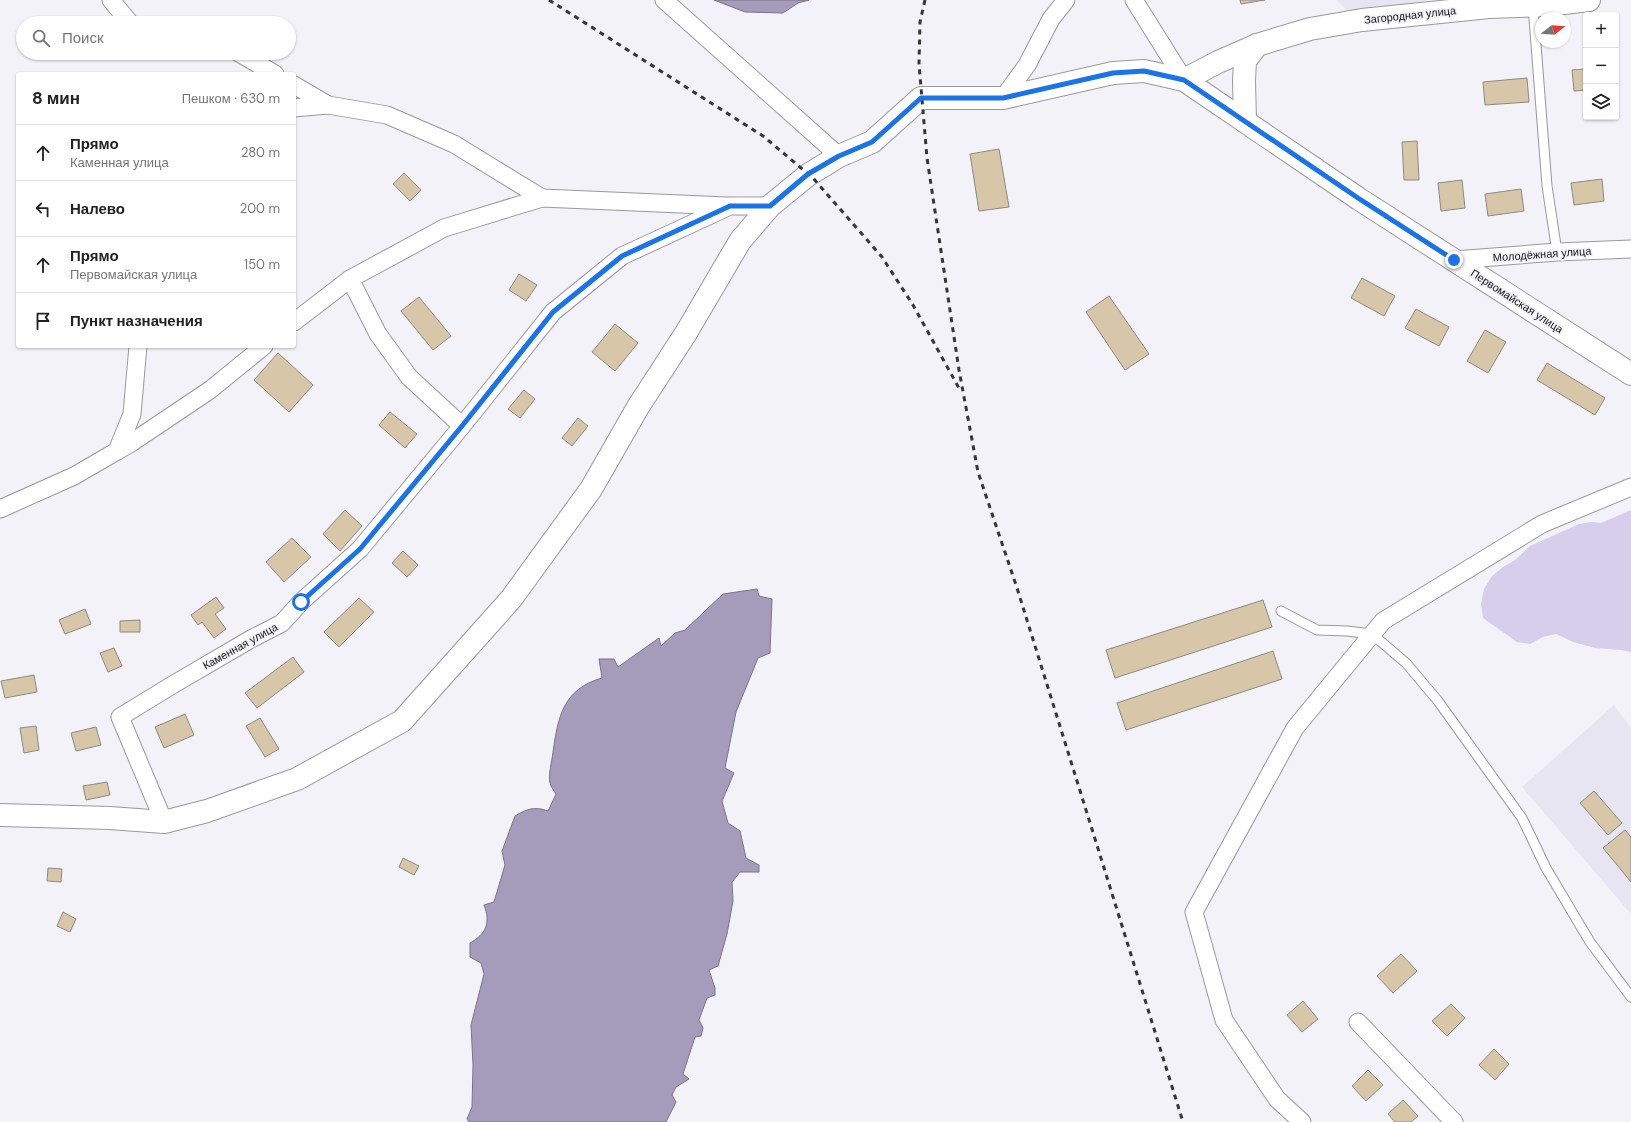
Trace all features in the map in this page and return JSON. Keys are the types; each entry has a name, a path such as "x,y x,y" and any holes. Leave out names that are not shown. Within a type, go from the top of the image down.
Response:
{"main road":[{"name":"Загородная улица","path":"1184,80 1218,62 1257,45 1310,29 1362,20 1488,4 1533,6 1590,0"},
{"path":"1245,122 1244,81 1246,61 1257,45"},
{"path":"0,815 110,818 164,822 207,811 297,779 402,721 511,599 586,495 638,407 686,333 740,241 770,206 808,174 839,156 872,142 921,98 1003,98 1113,73 1144,71 1184,80"},
{"name":"Первомайская улица","path":"1184,80 1358,198 1631,374"}],"street":[{"path":"111,0 124,16"},
{"path":"664,0 839,156"},
{"path":"1003,98 1028,65 1051,19 1066,0"},
{"path":"1134,0 1184,80"},
{"path":"251,60 272,72"},
{"path":"296,86 328,105"},
{"path":"296,108 328,105 387,116 454,144 542,198"},
{"path":"296,320 350,279 444,228 542,198 730,206"},
{"name":"Каменная улица","path":"164,822 120,717 251,639 282,624 301,602 360,549 462,426 553,312 622,256 730,206 770,206"},
{"name":"Молодёжная улица","path":"1454,260 1557,252 1631,249"},
{"path":"350,279 378,334 409,377 462,426"},
{"path":"117,451 132,414 138,348"},
{"path":"0,509 74,476 131,443 210,390 262,348"},
{"path":"1302,1122 1277,1099 1224,1020 1194,912 1295,728 1383,621 1542,524 1631,487"},
{"path":"1358,1022 1454,1122"}],"lane":[{"path":"1533,6 1547,186 1557,252"},
{"path":"1281,611 1317,630 1372,634 1406,663 1438,701 1522,818 1546,868 1590,942 1631,997"}],"shaded area":[{"path":"714,0 809,0 798,3 783,13 745,12"},
{"path":"1336,0 1430,0 1350,13"},
{"path":"1631,510 1631,652 1595,648 1573,642 1556,634 1543,637 1530,644 1517,642 1483,618 1481,604 1484,589 1492,576 1515,560 1530,546 1579,524 1592,522 1601,523"},
{"path":"757,589 759,596 772,599 770,653 758,658 736,712 725,768 734,773 722,801 728,823 740,831 746,858 759,865 759,872 740,872 732,882 733,901 727,934 718,966 709,970 715,988 715,995 707,998 699,1020 703,1028 701,1036 695,1037 683,1074 689,1079 676,1087 672,1095 676,1102 666,1122 469,1122 467,1119 472,1107 473,1065 471,1025 484,974 481,963 470,957 470,943 480,936 486,927 487,917 484,905 494,902 505,865 502,851 515,816 531,809 548,811 556,794 550,783 550,772 557,727 565,706 579,689 602,678 599,659 614,659 618,667 659,638 661,646 675,633 685,630 723,594"},
{"path":"1614,705 1631,728 1631,914 1522,787"}],"building":[{"path":"1240,0 1265,0 1241,4"},
{"path":"1583,69 1583,90 1574,91 1572,70"},
{"path":"1527,78 1529,102 1485,105 1483,82"},
{"path":"1417,141 1419,180 1404,180 1402,142"},
{"path":"999,149 1009,207 979,211 970,154"},
{"path":"404,173 421,190 410,201 393,184"},
{"path":"1602,179 1604,201 1574,205 1571,183"},
{"path":"1462,180 1465,208 1441,211 1438,183"},
{"path":"1521,189 1524,211 1488,216 1485,194"},
{"path":"519,274 537,285 526,301 509,290"},
{"path":"1362,278 1395,296 1384,316 1351,298"},
{"path":"1109,296 1149,354 1125,370 1086,312"},
{"path":"419,297 451,336 433,350 401,311"},
{"path":"1416,309 1449,327 1439,346 1405,328"},
{"path":"615,324 638,343 615,371 592,352"},
{"path":"1485,330 1506,342 1488,373 1467,361"},
{"path":"278,353 313,385 289,412 254,380"},
{"path":"1547,363 1605,398 1595,415 1537,380"},
{"path":"524,390 535,399 520,418 508,409"},
{"path":"390,412 417,434 405,448 379,425"},
{"path":"578,418 588,426 572,446 562,438"},
{"path":"345,510 362,526 340,551 323,534"},
{"path":"292,538 311,557 284,582 266,562"},
{"path":"403,551 418,565 407,577 392,563"},
{"path":"216,597 224,608 215,614 226,629 214,638 202,622 198,625 191,615"},
{"path":"359,598 374,612 339,647 324,632"},
{"path":"1263,600 1272,627 1115,678 1106,650"},
{"path":"85,609 91,624 65,634 59,620"},
{"path":"140,620 140,632 120,632 120,621"},
{"path":"114,648 122,666 108,672 100,653"},
{"path":"1273,651 1282,679 1126,730 1117,703"},
{"path":"293,657 304,672 257,708 245,693"},
{"path":"34,675 37,692 5,698 1,681"},
{"path":"185,714 194,735 164,748 155,727"},
{"path":"260,718 279,749 265,757 246,726"},
{"path":"36,726 39,750 24,753 20,728"},
{"path":"96,727 101,745 76,751 71,733"},
{"path":"107,782 110,795 86,800 83,786"},
{"path":"1594,791 1622,823 1608,835 1580,803"},
{"path":"1625,830 1631,837 1631,882 1603,848"},
{"path":"403,858 419,866 414,875 399,867"},
{"path":"48,868 62,869 61,882 47,881"},
{"path":"63,912 76,919 70,932 57,926"},
{"path":"1401,954 1417,971 1393,993 1377,976"},
{"path":"1303,1001 1318,1019 1302,1032 1287,1015"},
{"path":"1451,1004 1465,1018 1447,1036 1432,1021"},
{"path":"1494,1049 1509,1064 1495,1080 1479,1065"},
{"path":"1368,1070 1383,1085 1366,1101 1352,1086"},
{"path":"1403,1100 1418,1116 1411,1122 1395,1122 1388,1114"}],"railway":[{"path":"549,0 763,136 813,178 882,257 913,305 960,390"},
{"path":"925,0 920,22 919,64 927,158 959,370 978,472 1017,588 1183,1122"}],"route":[{"path":"301,602 360,549 462,426 553,312 622,256 730,206 770,206 808,174 839,156 872,142 921,98 1003,98 1113,73 1144,71 1184,80 1358,198 1454,260"}]}
